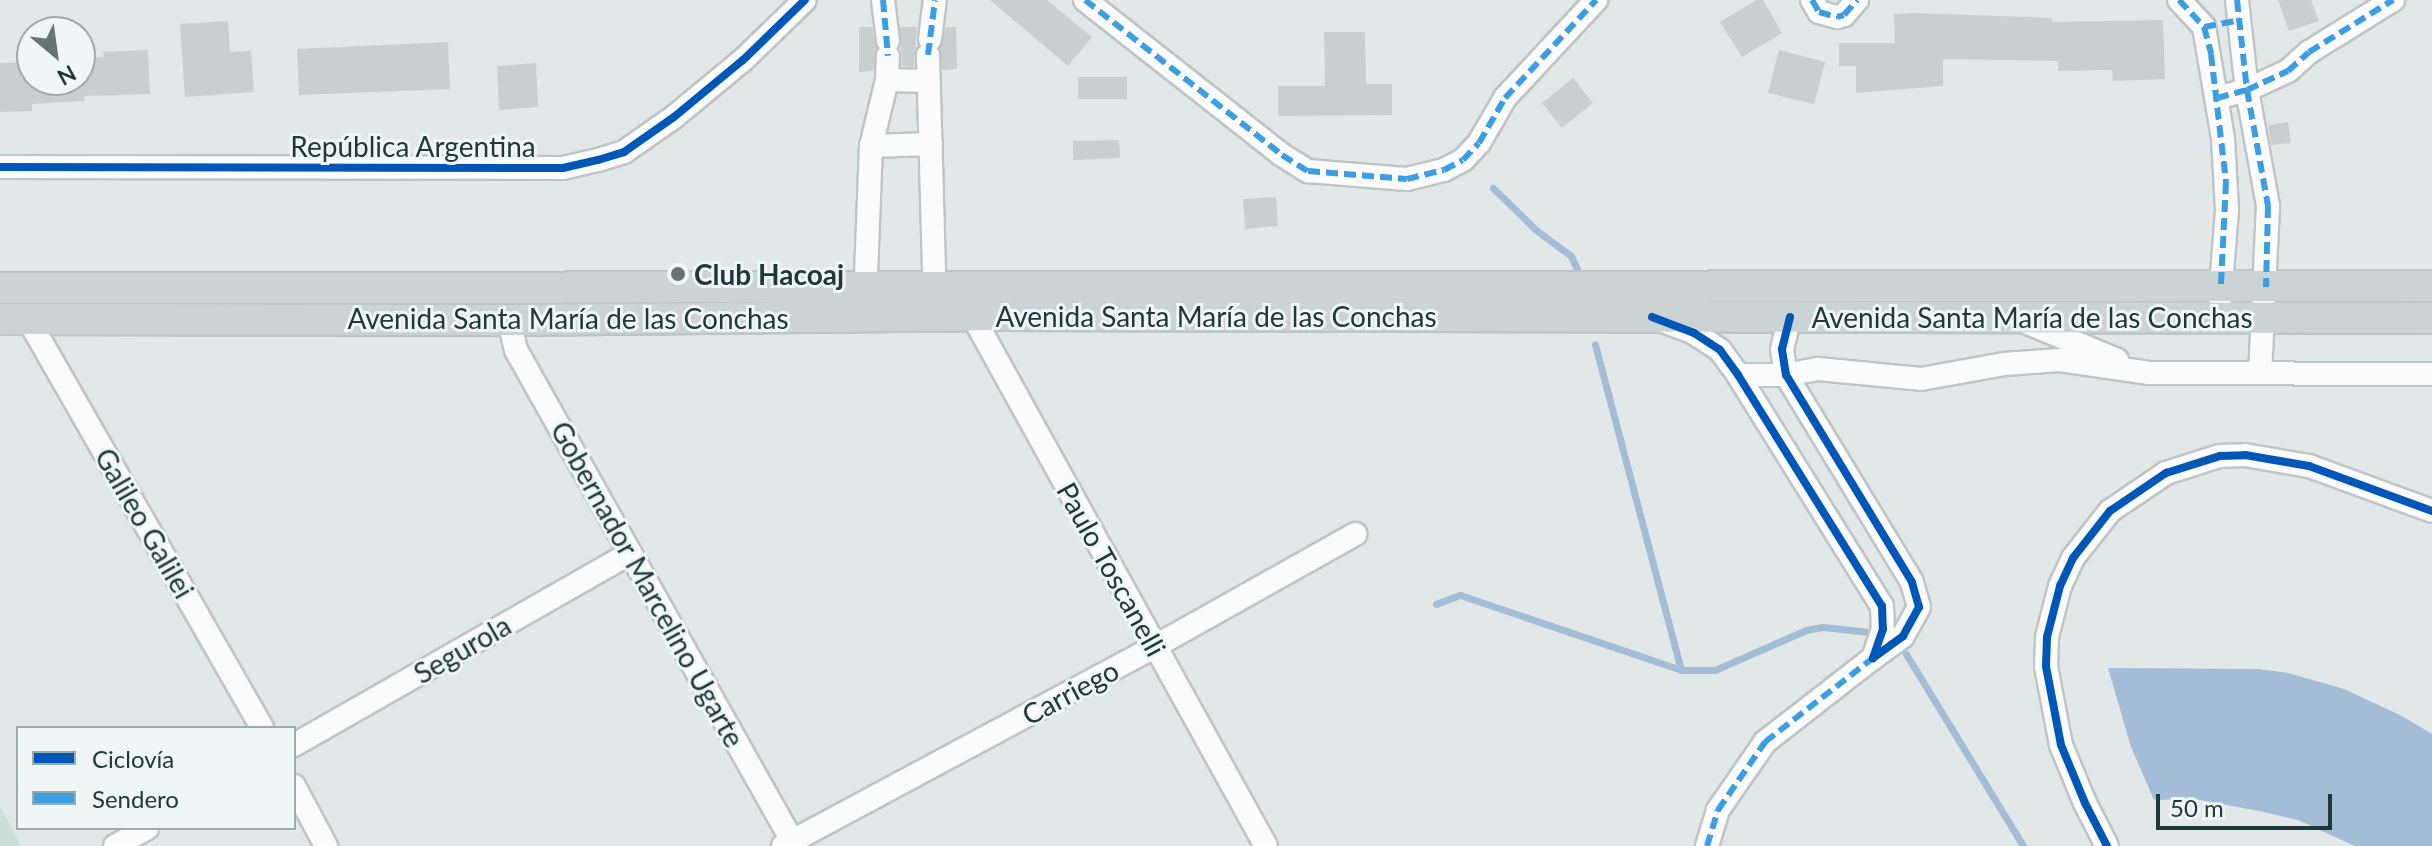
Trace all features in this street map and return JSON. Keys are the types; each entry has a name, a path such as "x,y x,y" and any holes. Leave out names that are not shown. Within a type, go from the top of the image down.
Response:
{"main road":[{"name":"Avenida Santa María de las Conchas","path":"0,288 971,302 2432,286"},
{"name":"Avenida Santa María de las Conchas","path":"14,319 509,320 865,302"},
{"name":"Avenida Santa María de las Conchas","path":"971,302 1652,317 2007,315 2432,318"}],"street":[{"path":"779,25 786,0"},
{"name":"República Argentina","path":"0,167 563,168 624,152 686,108 743,60 805,0"},
{"path":"865,302 871,146 887,80 888,49 883,0"},
{"path":"935,0 927,81 935,302"},
{"path":"1085,0 1282,155 1308,171 1407,179 1463,160 1479,143 1505,98 1596,0"},
{"path":"1812,0 1819,12 1837,17 1854,7 1857,0"},
{"path":"2179,0 2204,27 2217,98 2226,182 2218,316"},
{"path":"2217,98 2247,90 2288,71 2309,52 2393,0"},
{"path":"2204,27 2238,10 2247,90 2268,206 2260,373"},
{"path":"887,80 927,81"},
{"path":"871,146 931,144"},
{"name":"Paulo Toscanelli","path":"971,302 1154,647 1266,846"},
{"path":"2007,315 2149,373"},
{"path":"1652,317 1694,333 1720,350 1738,375 1882,606 1883,629 1873,658"},
{"path":"1707,846 1718,810 1765,742 1903,636 1919,607 1912,582 1786,375 1782,349 1790,317"},
{"name":"Galileo Galilei","path":"14,319 261,726"},
{"name":"Gobernador Marcelino Ugarte","path":"509,320 516,350 790,844"},
{"path":"1738,375 1786,375 1818,369 1921,379 2004,364 2060,360 2149,373 2432,374"},
{"path":"2107,846 2061,745 2046,666 2047,637 2060,586 2073,558 2110,511 2135,491 2166,473 2220,456 2245,455 2309,466 2432,511"},
{"name":"Carriego","path":"790,844 1355,534"},
{"name":"Segurola","path":"296,744 630,553"},
{"path":"296,790 326,846"},
{"path":"115,846 143,830"}],"green space":[{"path":"0,806 21,846 0,846"}],"water":[{"path":"2108,668 2259,669 2288,673 2344,689 2402,716 2432,734 2432,846 2355,846 2298,820 2264,812 2195,799 2154,800 2131,747"}],"building":[{"path":"990,0 1047,0 1092,37 1068,66"},
{"path":"1756,0 1763,0 1782,33 1742,57 1720,22"},
{"path":"2278,0 2311,0 2319,21 2289,31"},
{"path":"1894,14 2052,18 2052,22 2163,20 2165,79 2113,81 2112,70 2058,71 2058,61 1943,59 1943,86 1856,93 1856,66 1839,66 1839,43 1895,43"},
{"path":"228,21 230,52 251,51 254,92 185,97 180,24"},
{"path":"859,27 872,27 876,48 873,71 859,72"},
{"path":"900,27 917,27 914,67 902,66"},
{"path":"946,27 956,27 957,69 942,70 940,48"},
{"path":"1324,32 1365,32 1366,84 1392,84 1392,115 1278,116 1278,86 1325,86"},
{"path":"448,42 450,89 299,95 297,49"},
{"path":"148,50 150,94 96,96 96,58 104,57 103,52"},
{"path":"1779,50 1825,62 1814,104 1768,93"},
{"path":"16,62 16,96 84,96 85,101 32,104 32,111 0,112 0,63"},
{"path":"536,63 538,107 499,110 497,66"},
{"path":"1078,77 1127,77 1127,99 1078,99"},
{"path":"1573,78 1593,103 1562,128 1542,103"},
{"path":"2288,122 2291,143 2271,145 2268,125"},
{"path":"1119,140 1120,158 1073,160 1073,141"},
{"path":"1276,197 1278,226 1245,229 1243,199"}],"waterway":[{"path":"1493,188 1536,230 1571,256 1578,272"},
{"path":"1436,604 1460,595 1681,670 1595,344"},
{"path":"1681,670 1715,670 1806,630 1823,627 1869,632"},
{"path":"1906,654 2023,846"}],"marked path":[{"path":"883,0 888,56"},
{"path":"928,55 935,0"},
{"path":"1085,0 1282,155 1308,171 1407,179 1444,170 1463,160 1479,143 1505,98 1596,0"},
{"path":"1812,0 1819,12 1837,17 1844,15 1857,0"},
{"path":"2179,0 2204,27 2211,54 2226,182 2221,286"},
{"path":"2237,0 2247,90 2268,206 2266,287"},
{"path":"2217,98 2247,90 2288,71 2309,52 2393,0"},
{"path":"2204,27 2240,20"},
{"path":"1707,846 1718,810 1765,742 1873,658"}],"cycle path":[{"path":"0,167 563,168 624,152 674,117 743,60 805,0"},
{"path":"1652,317 1694,333 1720,350 1738,375 1882,606 1883,629 1873,658 1903,636 1919,607 1912,582 1786,375 1782,349 1790,317"},
{"path":"2107,846 2061,745 2046,666 2047,637 2060,586 2073,558 2110,511 2166,473 2220,456 2245,455 2309,466 2432,511"}],"place":[{"name":"Club Hacoaj","path":"678,274"}]}
